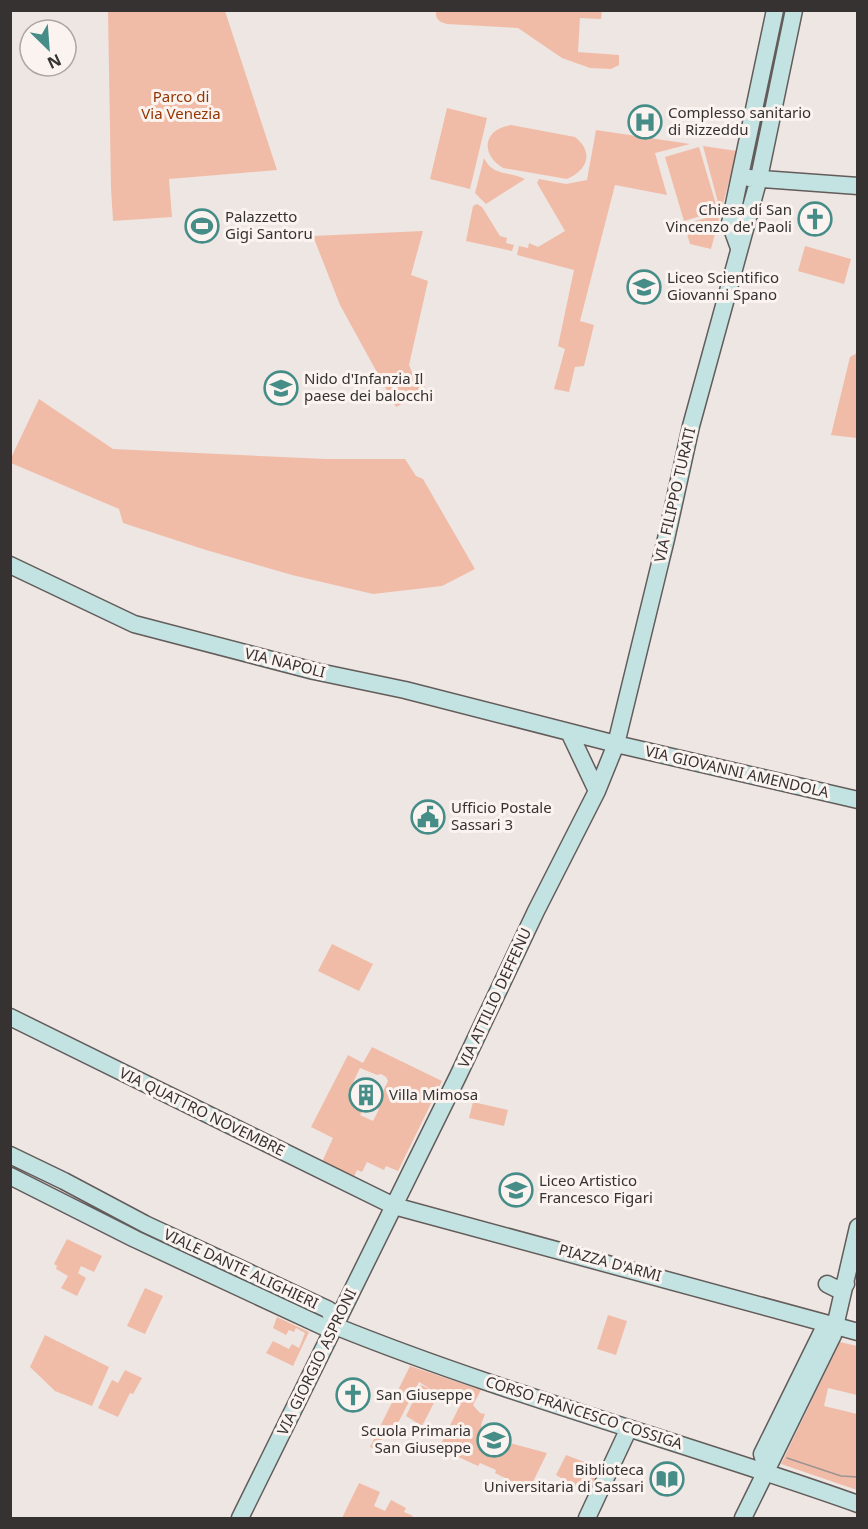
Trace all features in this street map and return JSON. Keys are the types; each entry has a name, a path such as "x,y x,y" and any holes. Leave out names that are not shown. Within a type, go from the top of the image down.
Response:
{"street":[{"path":"739,248 730,223 775,10"},
{"name":"VIA FILIPPO TURATI","path":"597,791 616,744 691,426 759,178 794,10"},
{"path":"739,177 858,186"},
{"name":"VIA NAPOLI","path":"10,565 134,624 314,671 405,690 616,744"},
{"path":"569,732 597,791"},
{"name":"VIA GIOVANNI AMENDOLA","path":"616,744 858,800"},
{"name":"VIA ATTILIO DEFFENU","path":"394,1206 597,791"},
{"name":"VIA QUATTRO NOVEMBRE","path":"10,1017 394,1206"},
{"name":"VIALE DANTE ALIGHIERI","path":"10,1155 145,1224 329,1310 335,1326 324,1327 135,1239 10,1176"},
{"name":"PIAZZA D'ARMI","path":"394,1206 858,1332"},
{"name":"VIA GIORGIO ASPRONI","path":"240,1518 394,1206"},
{"path":"743,1518 767,1471 831,1325 846,1284 858,1227"},
{"path":"827,1284 837,1289 846,1284"},
{"name":"CORSO FRANCESCO COSSIGA","path":"335,1326 410,1356 767,1471 858,1504"},
{"path":"587,1518 629,1428"}],"green space":[{"path":"436,10 602,11 601,19 580,18 578,52 619,55 619,65 611,69 590,68 562,58 518,28 447,24 438,20"},
{"name":"Parco di Via Venezia","path":"108,11 225,11 277,170 169,179 172,217 113,221"},
{"path":"447,108 487,118 470,189 430,179"},
{"path":"511,125 575,137 585,149 584,166 567,179 503,168 491,156 488,143 495,131"},
{"path":"596,130 690,144 655,153 667,195 615,185 580,321 594,325 584,366 575,367 569,392 554,389 565,349 558,346 574,270 517,255 519,246 528,248 529,243 538,247 565,231 537,183 539,179 566,184 587,180"},
{"path":"703,146 737,151 721,213"},
{"path":"699,147 718,211 684,221 665,157"},
{"path":"484,158 497,171 525,179 486,204 475,193"},
{"path":"477,204 482,207 500,236 507,238 506,243 514,245 512,251 466,241 473,206"},
{"path":"720,214 711,249 690,244 684,224"},
{"path":"423,231 411,275 428,281 409,365 417,384 424,384 426,392 396,407 340,305 313,236"},
{"path":"805,246 851,259 844,284 798,271"},
{"path":"857,353 857,438 831,435 850,357"},
{"path":"39,399 113,449 325,459 405,459 416,476 423,479 475,569 442,586 373,594 292,575 123,523 119,509 11,463 11,458"},
{"path":"332,944 373,964 359,991 318,971"},
{"path":"372,1047 442,1081 398,1171 386,1166 384,1170 367,1162 362,1172 357,1170 353,1179 328,1163 321,1164 333,1138 311,1127 348,1055 363,1063","holes":["360,1068 377,1075 381,1074 388,1081 375,1107 379,1109 373,1121 360,1115 362,1112 358,1110 360,1106 348,1093"]},
{"path":"473,1102 508,1110 504,1126 469,1118"},
{"path":"67,1239 102,1256 94,1272 81,1266 78,1273 86,1278 77,1296 61,1288 68,1276 56,1269 57,1266 54,1264"},
{"path":"145,1288 163,1296 145,1334 127,1326"},
{"path":"608,1315 627,1321 616,1355 597,1349"},
{"path":"277,1317 309,1332 293,1366 266,1353 273,1341 289,1349 292,1344 299,1348 305,1333 296,1328 294,1332 289,1330 286,1335 273,1328"},
{"path":"45,1335 109,1367 92,1406 55,1391 30,1367"},
{"path":"840,1342 857,1346 857,1395 828,1388 824,1406 857,1414 857,1490 781,1464"},
{"path":"410,1366 481,1390 473,1405 480,1413 485,1414 481,1425 482,1432 488,1437 547,1453 529,1490 495,1473 496,1470 480,1463 478,1466 439,1448 460,1405 439,1393 422,1426 406,1416 421,1385 432,1390 419,1382 396,1427 388,1425 377,1450 370,1447"},
{"path":"125,1370 142,1378 133,1394 130,1393 118,1417 98,1408 112,1380 118,1383"},
{"path":"566,1455 600,1468 587,1494 556,1475"},
{"path":"359,1483 380,1492 374,1506 385,1511 391,1500 406,1508 404,1512 413,1516 412,1518 342,1518"}],"tram line":[{"path":"787,1458 841,1476 858,1477"}],"place":[{"name":"Complesso sanitario di Rizzeddu","path":"645,122"},
{"name":"Chiesa di San Vincenzo de' Paoli","path":"815,219"},
{"name":"Palazzetto Gigi Santoru","path":"202,226"},
{"name":"Liceo Scientifico Giovanni Spano","path":"644,287"},
{"name":"Nido d'Infanzia Il paese dei balocchi","path":"281,388"},
{"name":"Ufficio Postale Sassari 3","path":"428,817"},
{"name":"Villa Mimosa","path":"366,1095"},
{"name":"Liceo Artistico Francesco Figari","path":"516,1190"},
{"name":"San Giuseppe","path":"353,1395"},
{"name":"Scuola Primaria San Giuseppe","path":"494,1440"},
{"name":"Biblioteca Universitaria di Sassari","path":"667,1479"}]}
